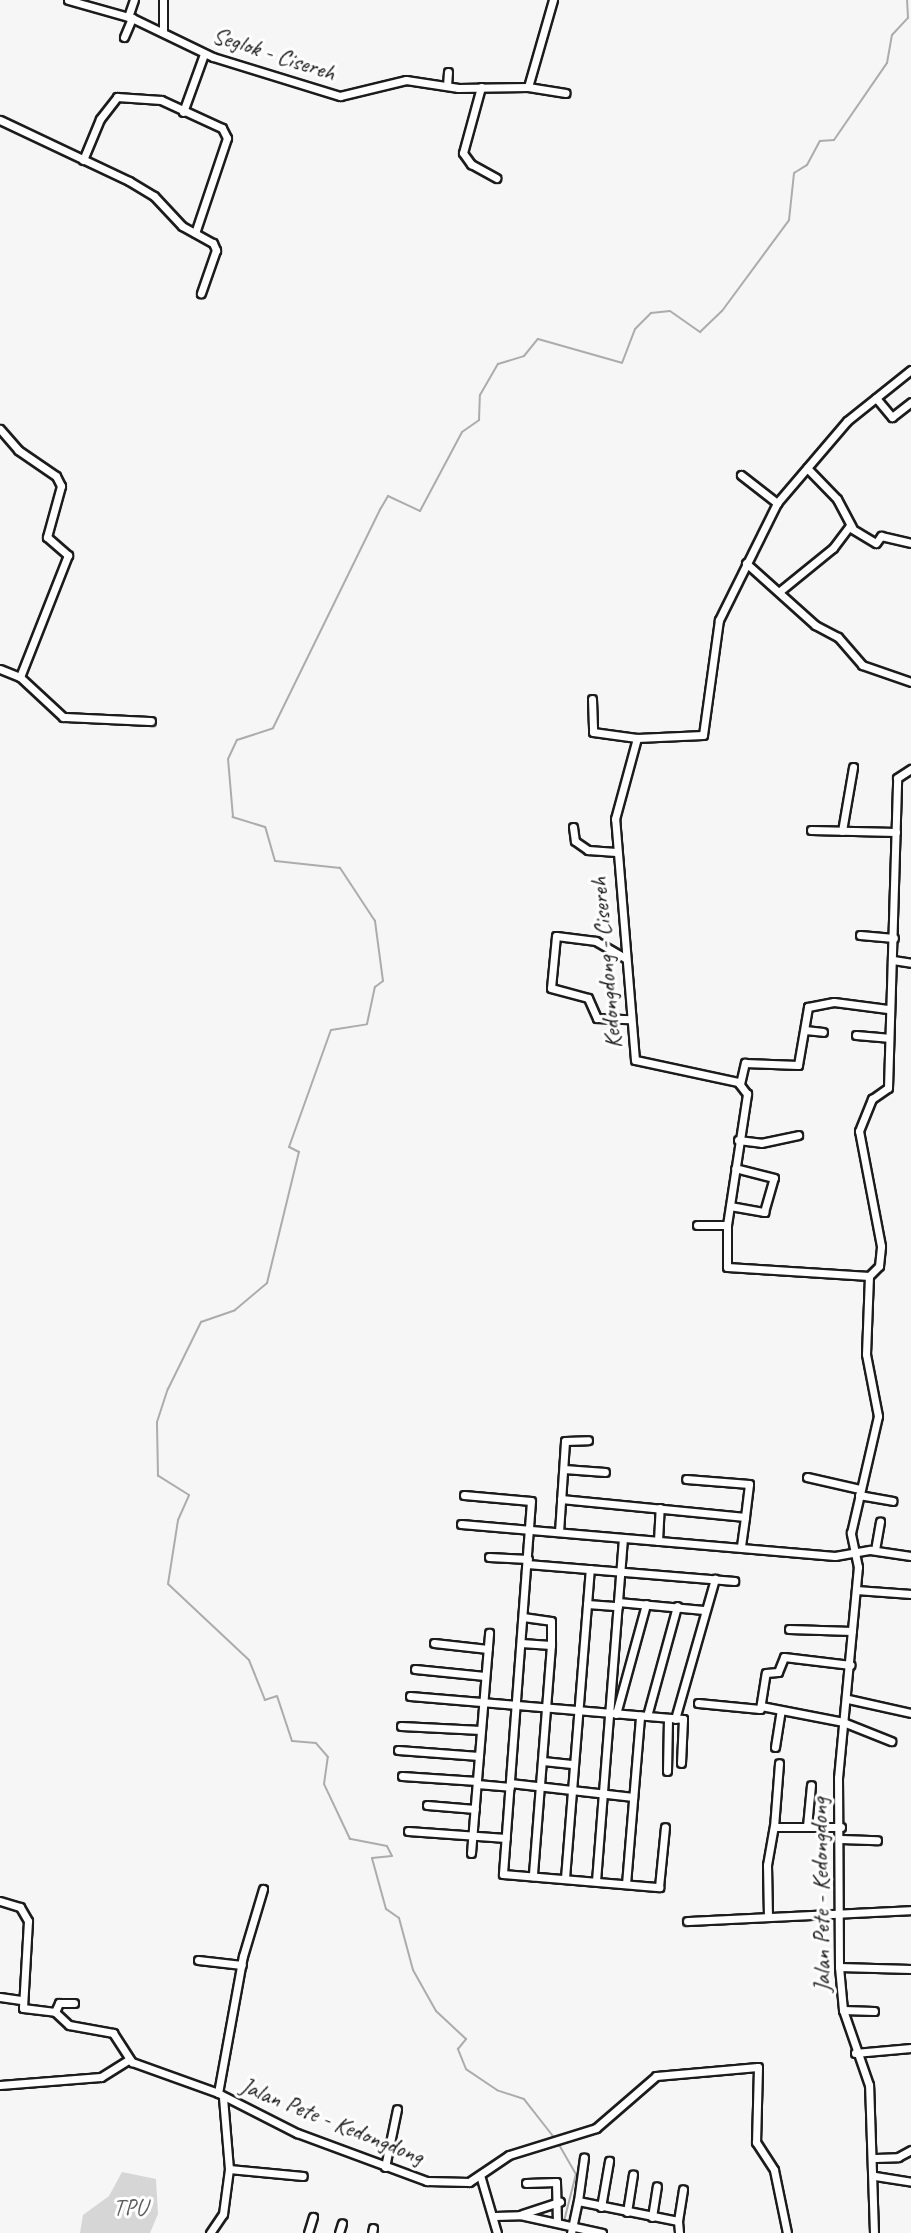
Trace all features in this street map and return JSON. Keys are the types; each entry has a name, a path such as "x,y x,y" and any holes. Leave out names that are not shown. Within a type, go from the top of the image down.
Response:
{"street":[{"name":"Seglok - Cisereh","path":"68,0 130,17 204,54 335,95 395,81 447,86 528,87 566,93"},
{"path":"124,37 134,0"},
{"path":"163,0 163,32"},
{"path":"528,87 553,0"},
{"path":"183,112 204,54"},
{"path":"447,86 448,72"},
{"path":"481,87 463,153 471,164 496,178"},
{"path":"83,159 100,119 117,97 161,100 222,128 227,138 195,233"},
{"path":"0,120 154,196 216,250 201,293"},
{"path":"592,699 593,732 637,738 704,735 717,627 777,503 847,421 911,369"},
{"path":"876,398 892,417 911,402"},
{"path":"0,429 18,450 56,476 62,486 46,537 68,555 20,677"},
{"path":"807,468 837,499 852,527 876,543 881,536 911,543"},
{"path":"741,475 777,503"},
{"path":"780,591 852,527"},
{"path":"746,563 862,665 911,682"},
{"path":"0,669 20,677 63,717 151,721"},
{"name":"Kedongdong - Cisereh","path":"637,738 615,819 630,1019 638,1062 740,1083"},
{"path":"842,831 853,767"},
{"path":"858,1553 851,1533 878,1410 868,1388 866,1354 869,1276 879,1266 881,1246 859,1131 872,1099 888,1088 888,1009 894,938 897,778 911,769"},
{"path":"573,827 576,841 588,850 616,852"},
{"path":"811,830 896,832"},
{"path":"860,935 894,938"},
{"path":"625,958 596,941 556,936 551,988 588,998 597,1018 630,1019"},
{"path":"893,960 911,963"},
{"path":"869,1276 730,1269 727,1225 738,1140 747,1094 740,1083 745,1064 798,1065 808,1006 824,1002 888,1009"},
{"path":"805,1030 823,1032"},
{"path":"856,1035 888,1038"},
{"path":"738,1140 761,1143 798,1135"},
{"path":"730,1206 764,1212 774,1178 735,1168"},
{"path":"697,1225 727,1225"},
{"path":"559,1533 566,1439 588,1440"},
{"path":"564,1469 605,1472"},
{"path":"807,1477 892,1501"},
{"path":"686,1479 749,1484 741,1546"},
{"path":"464,1494 531,1501 503,1874 660,1886 665,1827"},
{"path":"561,1499 745,1517"},
{"path":"658,1541 660,1508"},
{"path":"875,1550 880,1521"},
{"path":"461,1524 741,1546 835,1556 875,1550 911,1556"},
{"path":"596,1881 602,1794 613,1713 623,1538"},
{"name":"Jalan Pete - Kedongdong","path":"858,1553 848,1699 843,1722 839,1967 843,2010 855,2053 867,2077 875,2158 874,2233"},
{"path":"489,1557 620,1572 734,1581"},
{"path":"565,1878 590,1569"},
{"path":"667,1771 671,1720 715,1579"},
{"path":"856,1590 911,1594"},
{"path":"587,1604 646,1604 705,1610"},
{"path":"613,1713 646,1604"},
{"path":"626,1884 633,1797 644,1716 677,1606"},
{"path":"523,1617 551,1621 548,1708 533,1876"},
{"path":"789,1629 852,1631"},
{"path":"471,1853 489,1633"},
{"path":"521,1642 551,1645"},
{"path":"434,1644 488,1649"},
{"path":"760,1706 766,1673 778,1672 782,1657 851,1665"},
{"path":"415,1669 485,1676"},
{"path":"410,1696 671,1720 687,1724 681,1763"},
{"path":"848,1699 911,1713"},
{"path":"698,1703 760,1706 843,1722 891,1741"},
{"path":"775,1747 781,1710"},
{"path":"401,1726 481,1730"},
{"path":"398,1750 479,1756"},
{"path":"543,1761 574,1764"},
{"path":"768,1917 767,1865 774,1827 779,1763"},
{"path":"402,1776 633,1797"},
{"path":"807,1826 811,1785"},
{"path":"427,1805 475,1809"},
{"path":"774,1827 841,1827"},
{"path":"408,1831 506,1838"},
{"path":"841,1839 877,1840"},
{"path":"210,2233 223,2214 229,2169 220,2096 242,1965 263,1889"},
{"path":"0,1901 20,1907 28,1921 21,2000 23,2008 55,2012 69,2025 113,2033 128,2060 101,2077 0,2085"},
{"path":"687,1921 768,1917 840,1917 911,1910"},
{"path":"198,1959 242,1965"},
{"path":"839,1967 911,1969"},
{"path":"0,1997 21,2000"},
{"path":"55,2012 59,2003 74,2003"},
{"path":"843,2010 874,2011"},
{"path":"855,2053 911,2048"},
{"name":"Jalan Pete - Kedongdong","path":"128,2060 220,2096 385,2167 450,2186 480,2175 509,2155 596,2128 656,2076 758,2067 756,2142 774,2170 787,2233"},
{"path":"385,2167 398,2109"},
{"path":"875,2158 898,2157 911,2150"},
{"path":"566,2226 578,2201 584,2157"},
{"path":"601,2207 609,2161"},
{"path":"229,2169 303,2176"},
{"path":"627,2212 633,2174"},
{"path":"480,2175 495,2216 497,2233"},
{"path":"875,2176 911,2182"},
{"path":"526,2183 556,2182 566,2226"},
{"path":"652,2217 657,2186"},
{"path":"679,2233 678,2221 683,2189"},
{"path":"578,2201 678,2221"},
{"path":"495,2216 520,2215 560,2202"},
{"path":"520,2215 602,2233"},
{"path":"308,2233 313,2217"},
{"path":"339,2233 342,2223"}],"green space":[{"name":"TPU","path":"122,2172 156,2179 158,2214 150,2233 80,2233 83,2215 109,2196"}],"waterway":[{"path":"556,2140 524,2099 497,2090 466,2069 458,2049 466,2039 436,2011 413,1970 399,1918 386,1909 372,1858 392,1856 387,1846 350,1839 324,1784 328,1757 316,1743 292,1741 277,1696 265,1700 249,1660 168,1584 178,1520 189,1495 158,1476 157,1422 168,1389 201,1322 235,1310 267,1283 299,1152 289,1147 331,1030 367,1024 375,987 383,981 375,921 340,868 275,861 265,827 233,817 228,759 237,740 273,728 388,496 420,511 462,432 479,420 480,395 498,364 524,356 538,339 622,363 635,329 651,313 670,311 700,332 722,311 789,220 794,173 807,165 820,141 834,140 887,63 892,35 908,18 907,0"},
{"path":"558,2143 576,2174 564,2221"}]}
